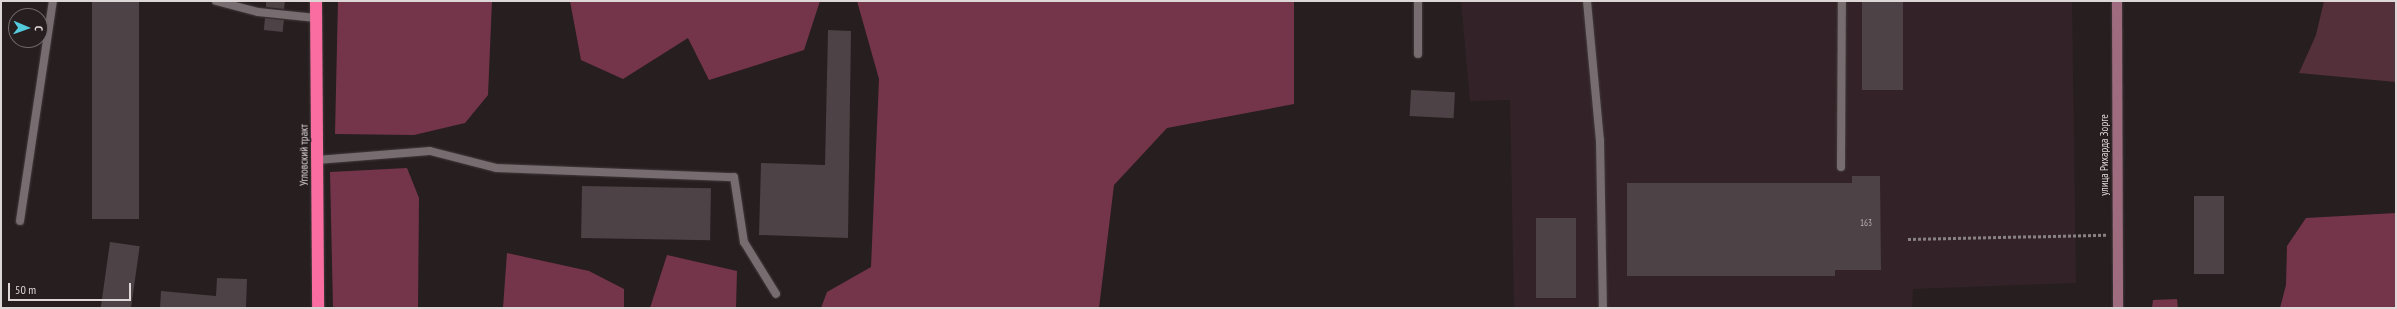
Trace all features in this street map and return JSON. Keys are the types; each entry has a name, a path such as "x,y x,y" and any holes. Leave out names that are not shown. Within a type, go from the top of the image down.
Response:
{"highway":[{"name":"Угловский тракт","path":"316,1 318,308"}],"main road":[{"name":"улица Рихарда Зорге","path":"2117,1 2116,235 2118,308"}],"lane":[{"path":"20,221 54,1"},
{"path":"216,1 258,12 316,18"},
{"path":"1418,1 1418,54"},
{"path":"1587,1 1600,140 1603,308"},
{"path":"1841,167 1842,1"},
{"path":"317,160 430,151 496,168 734,177 744,242 776,294"}],"path":[{"path":"1908,239 2116,235"}],"shaded area":[{"path":"338,1 492,1 488,95 465,123 414,135 335,134"},
{"path":"570,1 820,1 804,50 709,80 688,38 623,79 581,60"},
{"path":"857,1 1294,1 1294,104 1167,128 1114,185 1099,308 821,308 827,292 871,267 879,79"},
{"path":"1461,1 2072,1 2076,283 1913,289 1912,308 1514,308 1510,100 1470,101"},
{"path":"2324,1 2396,1 2396,82 2299,73 2316,35"},
{"path":"407,168 419,198 418,308 333,308 330,172"},
{"path":"2396,213 2396,308 2280,308 2286,285 2287,246 2306,218"},
{"path":"507,253 589,271 624,289 624,308 503,308"},
{"path":"667,255 737,271 736,308 650,308"},
{"path":"2177,299 2178,308 2152,308 2153,300"}],"building":[{"path":"92,1 139,1 139,219 92,219"},
{"path":"266,1 285,1 284,9 266,7"},
{"path":"1862,1 1903,1 1903,90 1862,90"},
{"path":"265,18 284,20 283,32 264,30"},
{"path":"828,30 851,31 848,238 759,235 761,163 825,165"},
{"path":"1411,90 1455,92 1454,118 1410,116"},
{"path":"1852,176 1880,176 1881,270 1835,270 1835,276 1627,276 1627,183 1852,183"},
{"path":"582,186 711,188 710,240 581,238"},
{"path":"2194,196 2224,196 2224,274 2194,274"},
{"path":"1536,218 1576,218 1576,298 1536,298"},
{"path":"110,242 140,246 131,308 101,308"},
{"path":"217,278 247,279 246,308 160,308 161,291 216,296"}]}
